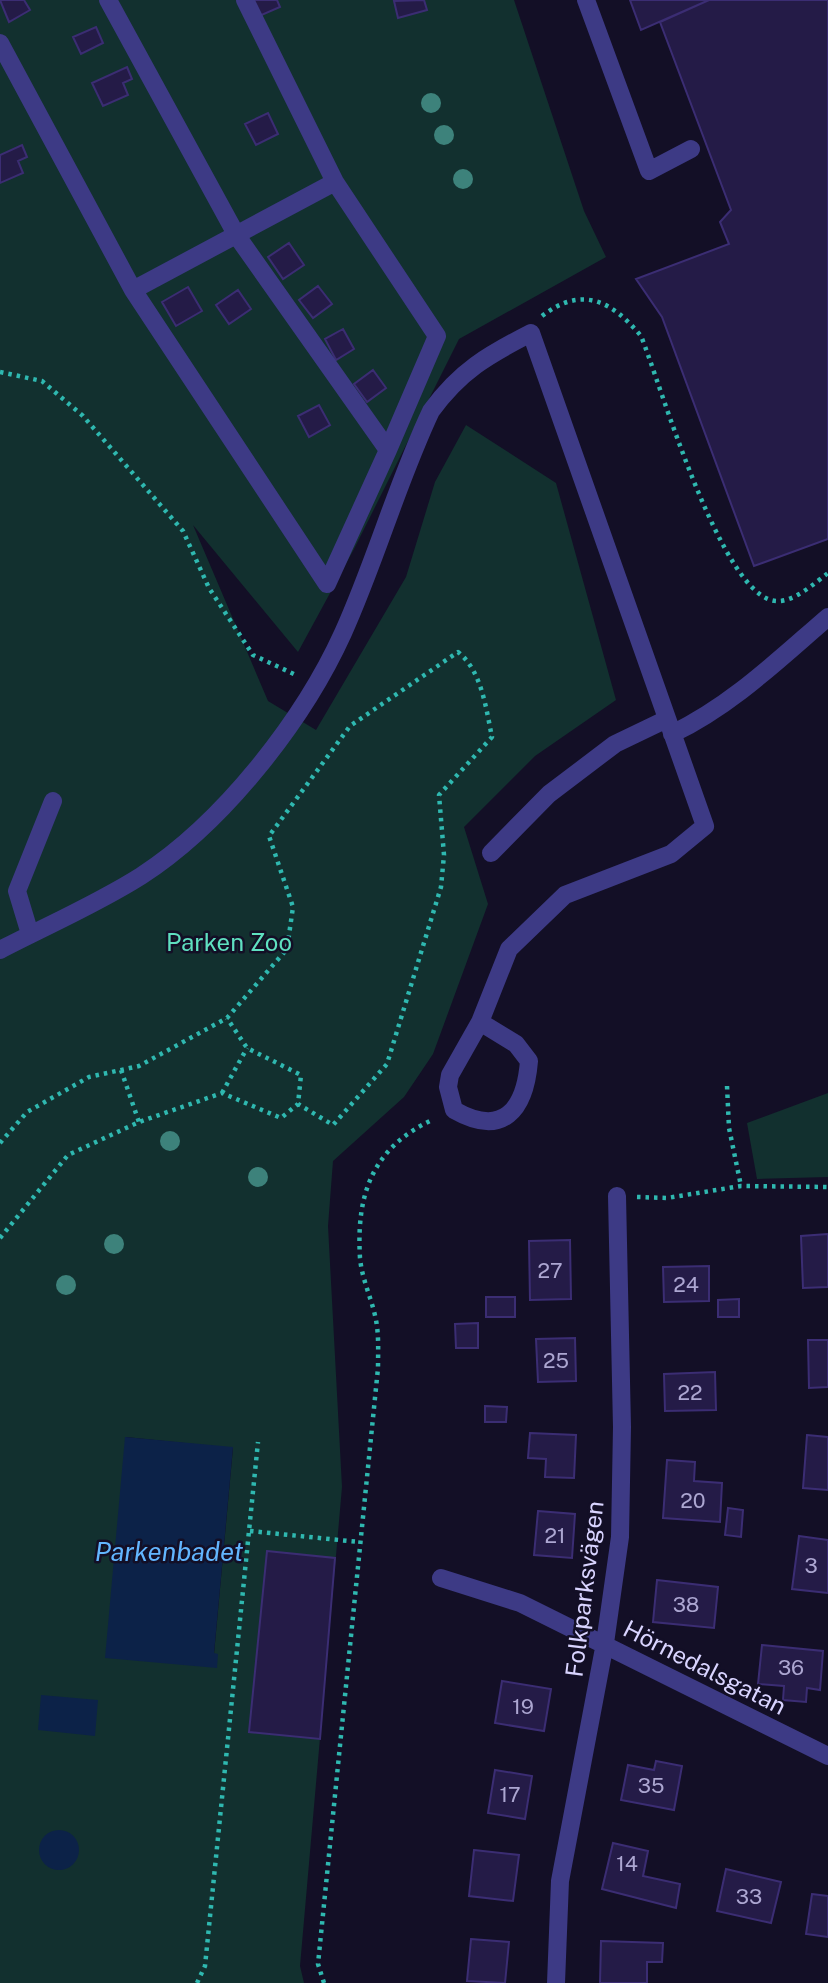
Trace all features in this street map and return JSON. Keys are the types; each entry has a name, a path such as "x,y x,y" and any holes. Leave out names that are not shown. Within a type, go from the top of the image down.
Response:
{"street":[{"path":"108,0 237,236 388,450"},
{"path":"0,43 133,290 327,584 437,336 335,182 246,0"},
{"path":"586,0 649,171 691,149"},
{"path":"133,290 335,182"},
{"path":"0,950 140,877 213,818 258,767 320,675 342,635 415,443 431,411 452,383 485,357 531,333 705,826 671,854 565,895 509,949 480,1022 450,1075 448,1087 454,1110 470,1119 496,1121 515,1111 527,1088 529,1062 516,1044 480,1022"},
{"path":"491,853 549,794 615,744 708,716 755,681 828,617"},
{"path":"30,934 17,891 52,801"},
{"name":"Folkparksvägen","path":"556,1983 560,1881 605,1643 620,1537 622,1427 617,1196"},
{"name":"Hörnedalsgatan","path":"442,1578 520,1603 828,1756"}],"path":[{"path":"531,333 539,318 570,300 592,299 609,306 626,318 646,346 702,505 719,542 744,576 763,596 776,602 787,599 828,573"},
{"path":"0,372 41,381 83,416 120,455 183,531 209,587 253,655 299,677 320,675"},
{"path":"0,1143 27,1112 89,1077 139,1066 227,1018 287,949 293,906 269,836 349,726 458,652 468,660 484,698 492,737 439,795 444,855 441,887 387,1064 333,1125 298,1104"},
{"path":"222,1093 281,1118 298,1104 301,1075 247,1048 227,1018"},
{"path":"0,1238 68,1155 139,1122 222,1093 247,1048"},
{"path":"121,1070 139,1122"},
{"path":"727,1086 729,1128 741,1186"},
{"path":"324,1983 318,1964 378,1358 376,1320 360,1259 363,1199 377,1164 400,1137 454,1110"},
{"path":"617,1196 667,1198 741,1186 828,1187"},
{"path":"197,1983 205,1966 258,1442"},
{"path":"250,1531 359,1542"}],"green space":[{"name":"Parken Zoo","path":"0,0 514,0 584,211 606,257 459,339 354,549 298,652 193,525 268,701 316,730 406,577 435,482 466,425 556,483 616,700 535,756 464,827 488,904 433,1054 404,1097 333,1161 328,1226 342,1487 300,1966 304,1983 0,1983","holes":["126,1437 233,1448 214,1654"]},
{"path":"828,1093 828,1177 757,1179 747,1123"}],"water":[{"name":"Parkenbadet","path":"125,1437 233,1447 214,1653 218,1654 217,1668 105,1658"},
{"path":"41,1695 98,1700 95,1736 38,1730"},
{"path":"59,1830 67,1831 73,1836 78,1842 78,1858 73,1864 67,1869 59,1870 51,1869 45,1864 40,1858 39,1850 40,1842 45,1836 51,1831"}],"building":[{"path":"0,0 24,0 30,10 9,22"},
{"path":"249,0 277,0 280,7 257,17"},
{"path":"424,0 427,10 398,18 394,1"},
{"path":"630,0 709,0 641,30"},
{"path":"709,0 828,0 828,539 754,566 662,317 636,279 729,244 720,222 731,210 660,22"},
{"path":"96,27 103,43 81,54 73,37"},
{"path":"127,67 132,79 123,83 128,95 103,106 92,83"},
{"path":"268,113 278,134 256,145 245,124"},
{"path":"22,145 27,157 18,161 23,173 0,183 0,155"},
{"path":"289,243 304,265 283,279 268,257"},
{"path":"318,286 332,304 313,318 299,300"},
{"path":"188,287 202,311 176,326 162,302"},
{"path":"238,290 251,309 229,324 216,305"},
{"path":"343,329 354,349 336,360 325,339"},
{"path":"373,370 386,388 367,402 354,384"},
{"path":"319,405 330,425 309,437 298,416"},
{"path":"828,1234 828,1287 803,1288 801,1236"},
{"path":"570,1240 571,1299 530,1300 529,1241"},
{"path":"709,1266 709,1301 664,1302 663,1267"},
{"path":"486,1297 515,1297 515,1317 486,1317"},
{"path":"739,1299 739,1317 718,1317 718,1300"},
{"path":"478,1323 478,1348 456,1348 455,1324"},
{"path":"575,1338 576,1381 538,1382 536,1339"},
{"path":"808,1340 828,1340 828,1387 809,1388"},
{"path":"715,1372 716,1410 665,1411 664,1374"},
{"path":"485,1406 507,1407 506,1422 485,1422"},
{"path":"530,1433 576,1435 574,1478 545,1477 546,1459 528,1458"},
{"path":"807,1435 828,1437 828,1490 803,1488"},
{"path":"667,1460 695,1462 694,1481 722,1483 720,1522 663,1518"},
{"path":"728,1508 743,1510 741,1537 725,1535"},
{"path":"538,1511 575,1514 572,1558 534,1555"},
{"path":"799,1536 828,1540 828,1593 792,1589"},
{"path":"267,1551 335,1558 320,1739 249,1732"},
{"path":"657,1580 718,1587 714,1628 653,1622"},
{"path":"762,1645 823,1651 820,1690 807,1688 806,1702 783,1700 784,1686 758,1684"},
{"path":"502,1681 551,1689 544,1731 495,1723"},
{"path":"656,1761 682,1766 674,1810 621,1800 628,1765 654,1770"},
{"path":"495,1770 532,1776 525,1819 488,1813"},
{"path":"613,1843 648,1851 643,1876 680,1884 676,1908 602,1889"},
{"path":"474,1850 519,1855 513,1901 469,1896"},
{"path":"726,1869 781,1882 771,1923 717,1911"},
{"path":"812,1894 828,1896 828,1937 806,1934"},
{"path":"471,1939 509,1942 505,1983 467,1981"},
{"path":"601,1941 663,1943 662,1962 647,1962 647,1983 600,1983"}]}
